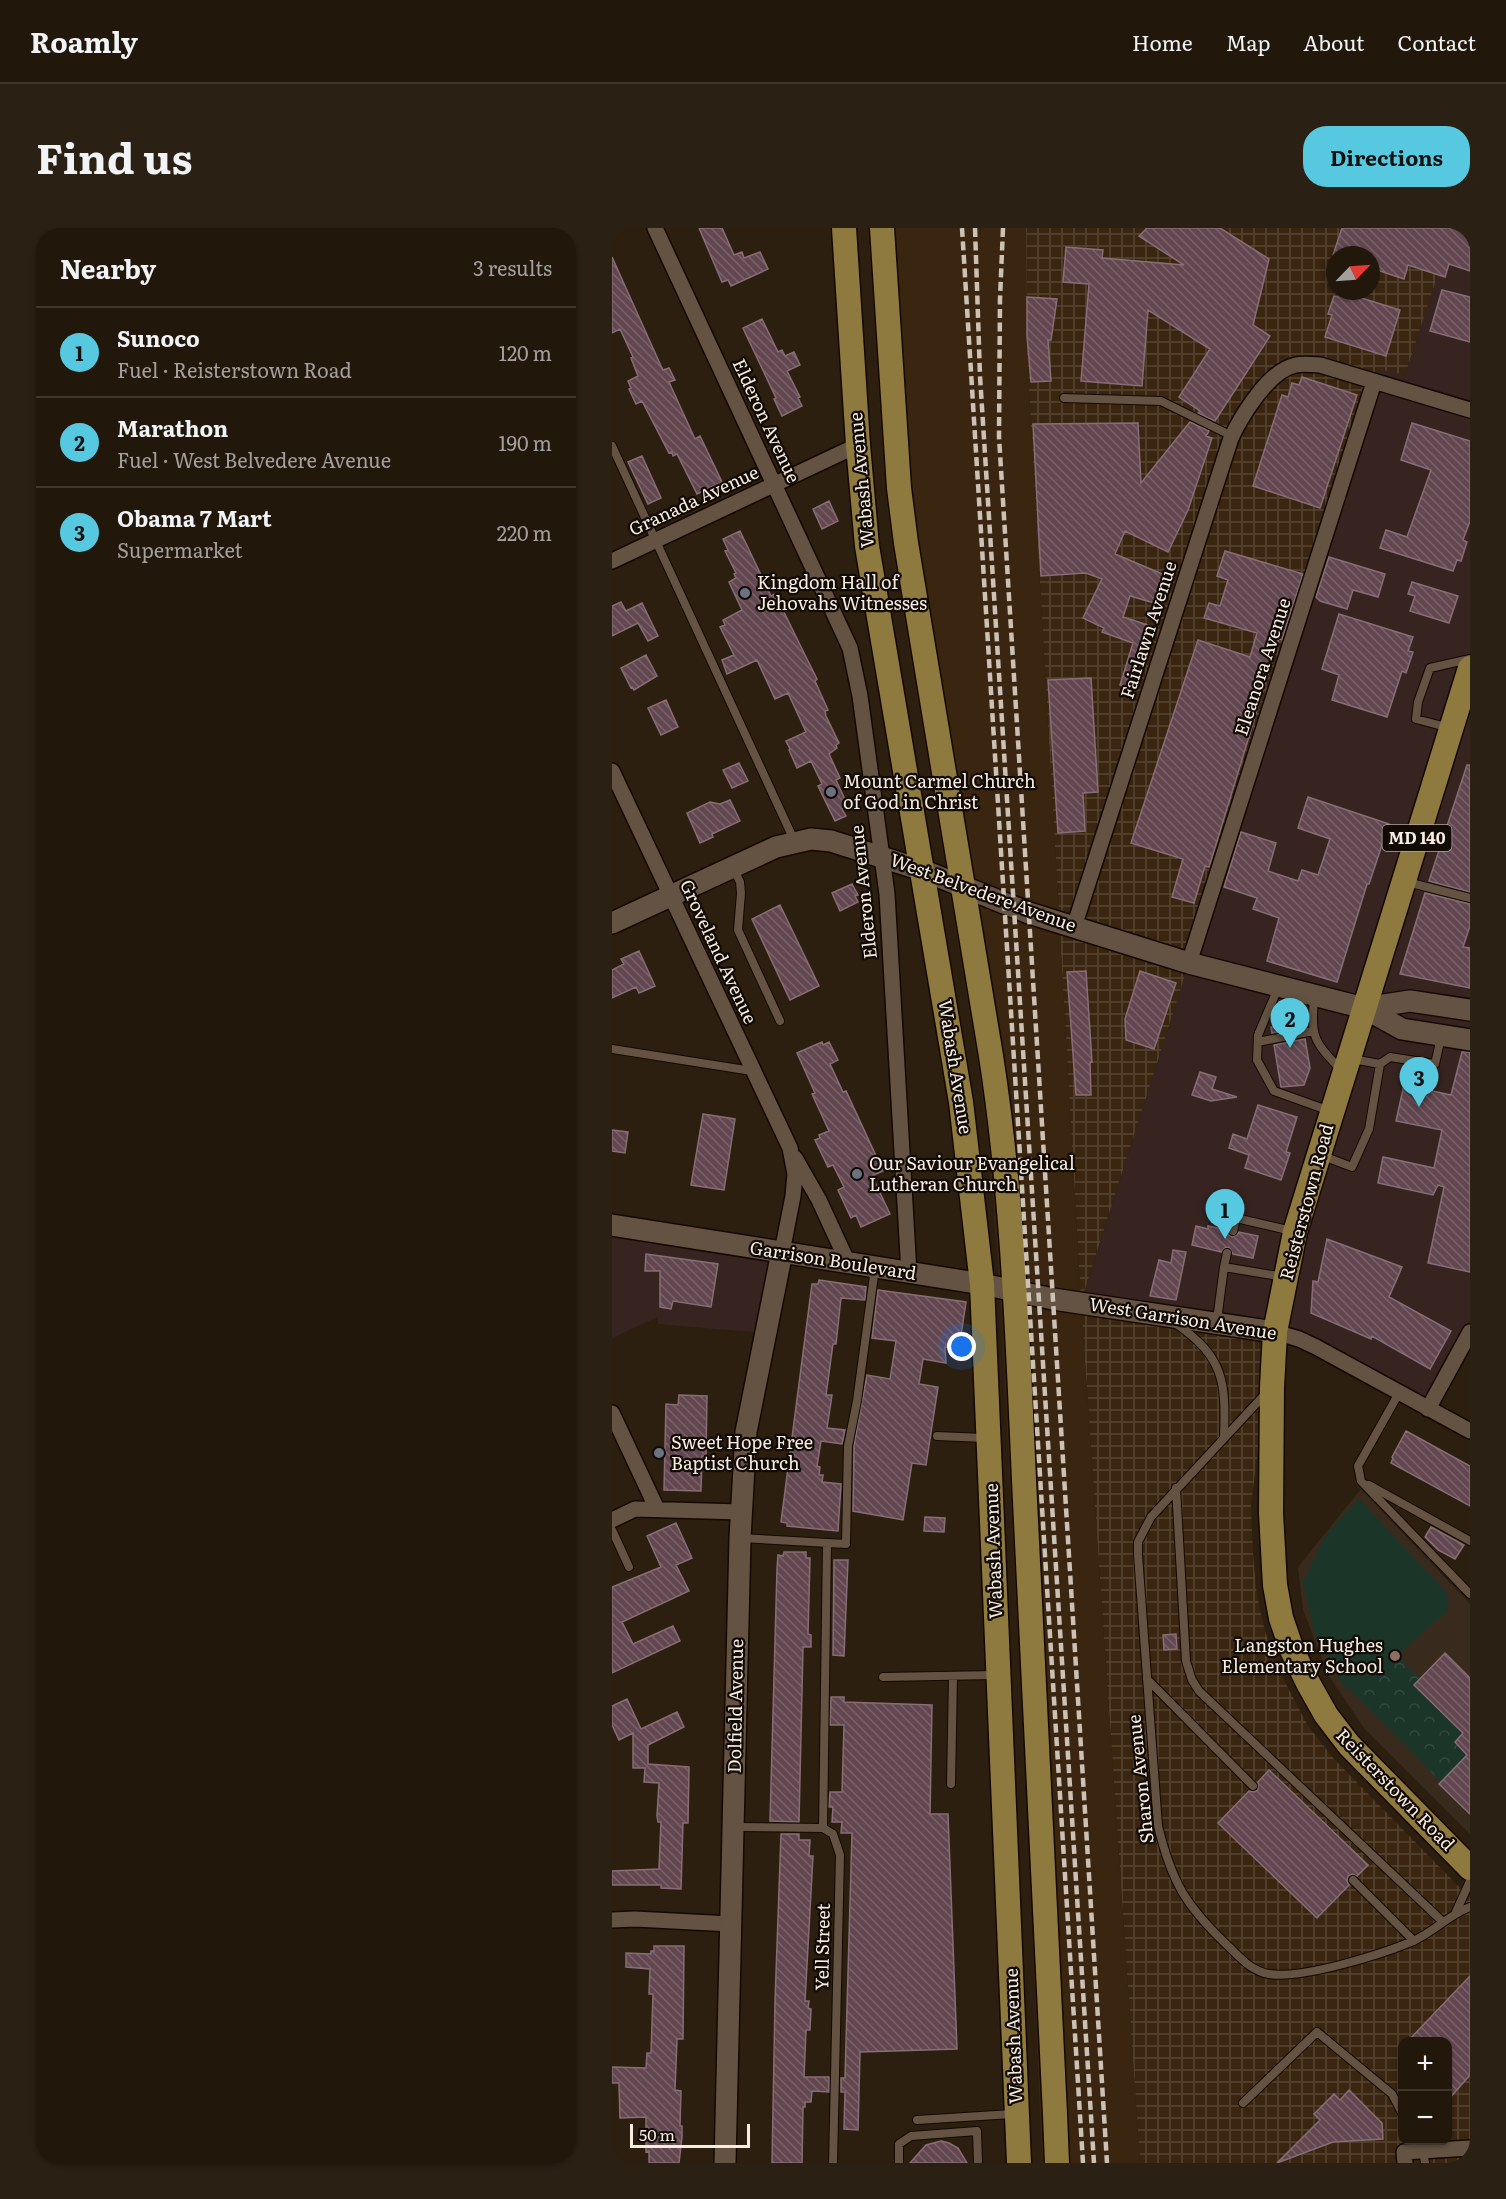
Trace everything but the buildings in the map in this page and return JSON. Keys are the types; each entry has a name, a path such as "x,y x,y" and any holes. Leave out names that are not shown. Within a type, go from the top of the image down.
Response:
{"main road":[{"name":"Wabash Avenue","path":"844,228 867,546 962,1102 982,1284 1019,2163"},
{"name":"Wabash Avenue","path":"882,228 899,488 906,543 998,1098 1014,1291 1045,1875 1057,2163"},
{"path":"858,444 895,427"},
{"name":"Reisterstown Road","path":"1470,668 1295,1232 1275,1332 1272,1387 1272,1550 1281,1618 1292,1650 1326,1715 1349,1745 1470,1868"},
{"name":"West Belvedere Avenue","path":"612,923 776,847 811,839 831,841 922,870 1018,910 1189,963 1364,1008 1402,1029 1470,1040"},
{"name":"West Belvedere Avenue","path":"1364,1008 1410,1001 1470,1010"},
{"name":"Garrison Boulevard","path":"612,1225 982,1284 1053,1299"},
{"name":"Dolfield Avenue","path":"725,2163 740,1538 746,1432 782,1252"},
{"name":"West Garrison Avenue","path":"1053,1299 1275,1332"},
{"path":"1007,1875 1045,1875"}],"street":[{"name":"Elderon Avenue","path":"655,228 850,648 860,696 886,894 909,1273"},
{"name":"Fairlawn Avenue","path":"1074,927 1232,435 1241,418 1277,375 1294,365 1320,365 1374,382"},
{"path":"1374,382 1470,411"},
{"name":"Eleanora Avenue","path":"1189,963 1374,382"},
{"name":"Granada Avenue","path":"612,561 858,444"},
{"name":"Groveland Avenue","path":"612,772 752,1071 819,1200 848,1263"},
{"name":"Groveland Avenue","path":"782,1252 795,1174 790,1148"},
{"name":"West Garrison Avenue","path":"1275,1332 1316,1347 1470,1431"},
{"path":"1428,1409 1470,1332"},
{"path":"612,1413 657,1509"},
{"path":"612,1520 636,1509 741,1512"},
{"path":"612,1920 731,1924"},
{"path":"1404,2157 1422,2151 1470,2148"}],"lane":[{"path":"1064,398 1161,401 1232,435"},
{"path":"612,446 795,841"},
{"path":"1451,729 1416,719 1418,702 1430,668 1470,659"},
{"path":"733,867 740,882 741,893 738,930 780,1021"},
{"path":"1403,881 1470,898"},
{"path":"1279,987 1258,1035 1257,1060 1274,1091 1332,1112"},
{"path":"1314,995 1313,1031 1319,1046 1346,1065 1380,1064 1390,1057 1435,1064 1441,1035"},
{"path":"1258,1042 1313,1031"},
{"path":"612,1049 752,1071"},
{"path":"1318,1154 1352,1167 1369,1129 1380,1064"},
{"path":"1233,1231 1236,1218 1295,1232"},
{"path":"1217,1322 1227,1253"},
{"path":"740,1538 846,1544 848,1446 875,1267"},
{"path":"1224,1267 1286,1277"},
{"path":"1161,1314 1194,1336 1207,1349 1216,1365 1223,1385 1225,1402 1224,1437"},
{"name":"Sharon Avenue","path":"1272,1387 1176,1488 1151,1517 1138,1542 1158,1826 1165,1854 1186,1900 1200,1919 1252,1968 1268,1974 1288,1975 1307,1972 1390,1950 1414,1941 1456,1912 1470,1907"},
{"path":"1399,1393 1358,1466 1361,1481 1470,1594"},
{"path":"937,1436 989,1438"},
{"path":"1361,1481 1470,1541"},
{"path":"1176,1488 1186,1661 1192,1680 1199,1691 1443,1922"},
{"path":"612,1530 629,1567"},
{"path":"733,1827 824,1828 827,1543"},
{"path":"883,1677 999,1675"},
{"path":"951,1784 953,1676"},
{"path":"1147,1679 1253,1786"},
{"name":"Yell Street","path":"824,1828 833,1834 840,1855 833,2163"},
{"path":"1353,1880 1414,1941"},
{"name":"Sharon Avenue","path":"1456,1912 1470,1881"},
{"path":"1243,2103 1317,2032 1392,2094 1398,2105"},
{"path":"917,2120 1017,2113"},
{"path":"899,2163 899,2144 910,2136 977,2131 978,2163"}],"shaded area":[{"path":"868,228 1026,228 1027,356 1081,1303 1140,2163 1042,2163 1030,1875 1000,1292 988,1140 977,1058 892,545 885,489"},
{"path":"1026,228 1453,228 1405,375 1378,369 1081,1302 1273,1330 1251,1505 1257,1596 1265,1631 1277,1667 1308,1726 1334,1759 1470,1898 1470,2163 1140,2163 1081,1303 1027,356"},
{"path":"1453,228 1470,228 1470,1325 1425,1408 1301,1342 1081,1303 1378,368 1405,375"},
{"path":"612,1227 784,1254 765,1333 658,1324 658,1317 612,1338"},
{"name":"Langston Hughes Elementary School","path":"1361,1489 1470,1604 1470,1834 1364,1728 1329,1676 1303,1610 1298,1567"}],"green space":[{"path":"1359,1499 1447,1593 1448,1610 1355,1694 1343,1685 1315,1635 1303,1582 1326,1534"},
{"path":"1392,1651 1420,1679 1415,1685 1463,1733 1455,1742 1467,1755 1441,1782 1353,1692"}],"railway":[{"path":"962,228 1083,2163"},
{"path":"975,228 980,376 1094,2163"},
{"path":"1003,228 999,437 1107,2163"}],"place":[{"name":"Kingdom Hall of Jehovahs Witnesses","path":"745,593"},
{"name":"Mount Carmel Church of God in Christ","path":"831,792"},
{"name":"Marathon","path":"1290,1048"},
{"name":"Obama 7 Mart","path":"1419,1107"},
{"name":"Our Saviour Evangelical Lutheran Church","path":"857,1174"},
{"name":"Sunoco","path":"1225,1239"},
{"name":"Sweet Hope Free Baptist Church","path":"659,1453"},
{"name":"Langston Hughes Elementary School","path":"1395,1656"}]}
